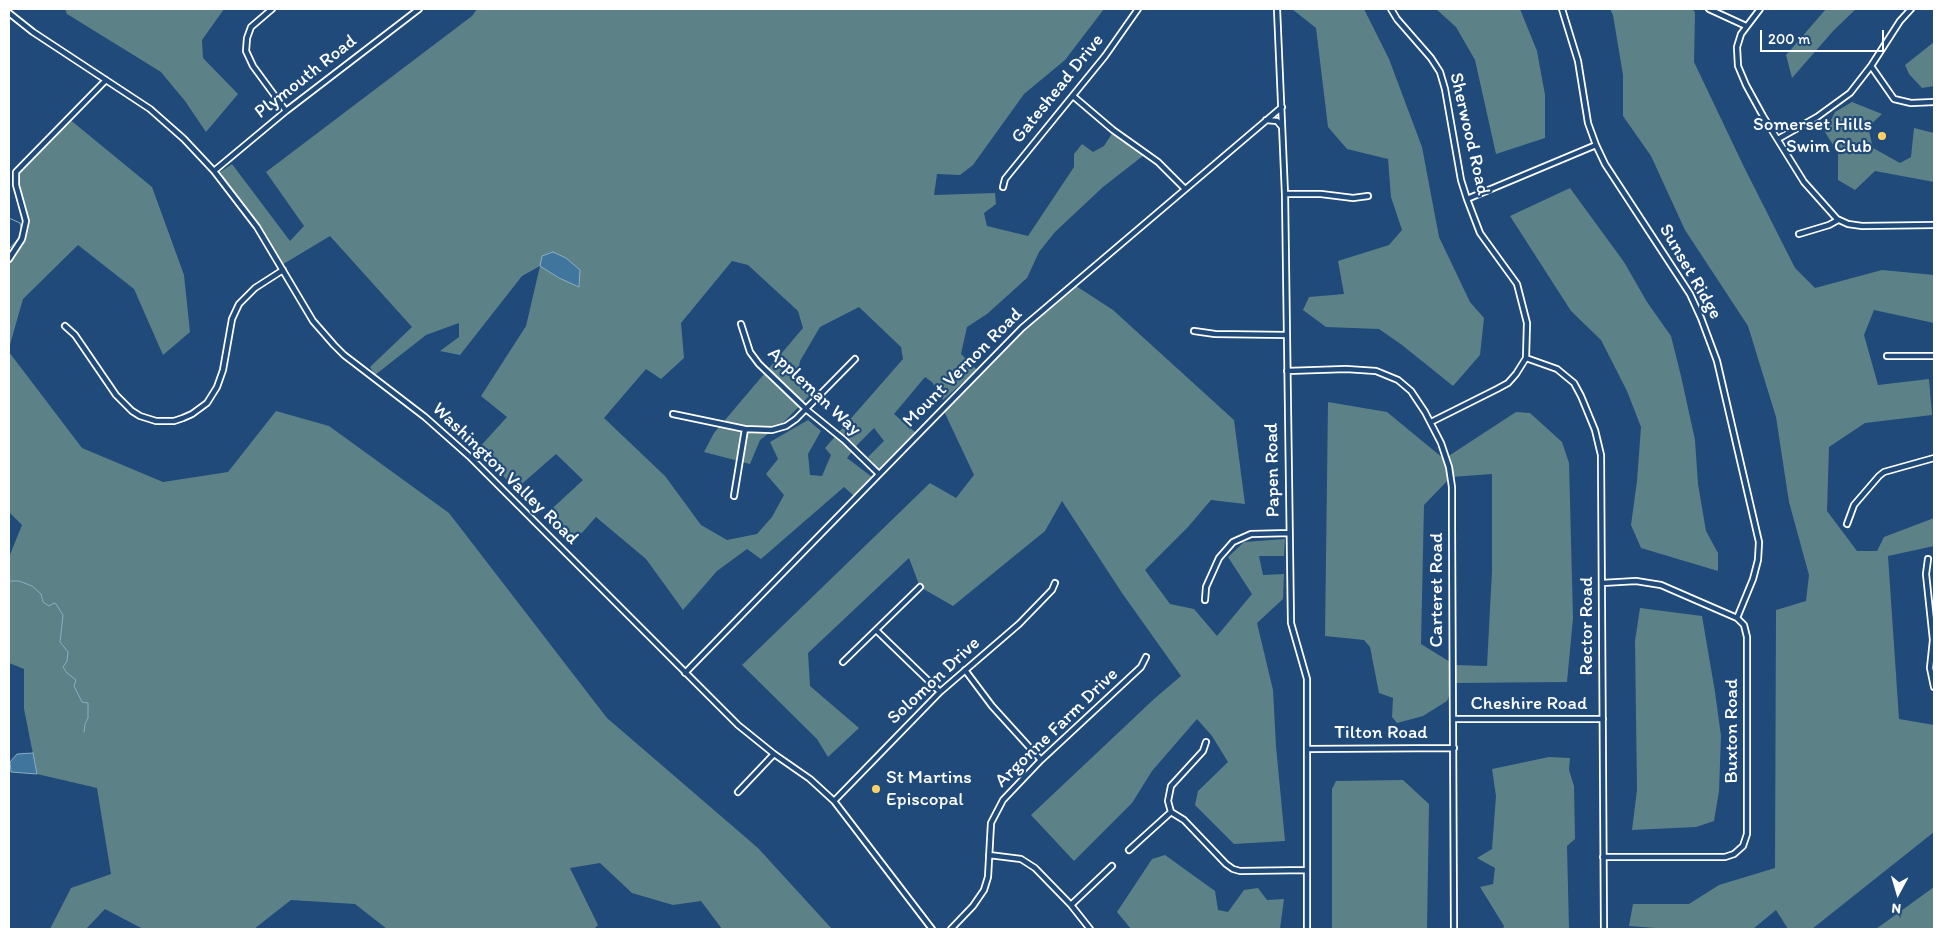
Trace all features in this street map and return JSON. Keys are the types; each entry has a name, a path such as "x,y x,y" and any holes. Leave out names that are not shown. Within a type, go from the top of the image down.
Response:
{"street":[{"path":"272,9 251,27 247,38 246,51 252,66 286,111"},
{"name":"Plymouth Road","path":"214,171 286,111 419,9"},
{"name":"Gateshead Drive","path":"1003,187 1005,179 1015,165 1106,56 1138,9"},
{"name":"Papen Road","path":"1277,9 1285,194 1291,629 1302,658 1307,679 1307,929"},
{"name":"Sherwood Road","path":"1391,9 1440,72 1445,89 1461,180 1467,198 1480,233 1518,284 1527,323 1526,358"},
{"name":"Sunset Ridge","path":"1562,9 1578,61 1588,123 1596,145 1605,164 1690,294 1714,350 1734,428 1759,542 1758,560 1753,579 1737,618"},
{"path":"1709,9 1746,26"},
{"path":"1760,9 1741,34 1737,47 1738,66 1746,85 1803,181 1838,220 1848,224 1862,226 1934,225"},
{"path":"1778,139 1841,101 1850,93 1871,66 1900,21 1911,9"},
{"name":"Washington Valley Road","path":"9,13 33,32 150,110 202,157 256,227 313,321 334,345 469,456 743,729 810,779 834,801 932,929"},
{"path":"1871,66 1894,99 1911,103 1934,102"},
{"path":"9,259 22,239 26,221 16,185 16,172 106,80"},
{"path":"1073,96 1113,130 1158,162 1185,189"},
{"name":"Mount Vernon Road","path":"685,673 1022,328 1282,107"},
{"path":"1266,120 1277,122 1282,127"},
{"path":"1467,198 1596,145"},
{"path":"1285,194 1321,194 1353,198 1368,196"},
{"path":"1799,234 1829,225 1838,220"},
{"path":"65,326 74,335 116,395 132,411 140,416 156,421 183,418 192,414 206,403 217,388 223,370 232,319 239,304 255,288 282,270"},
{"name":"Appleman Way","path":"741,324 754,358 807,410 844,440 879,474"},
{"path":"1194,331 1215,334 1287,335"},
{"path":"1887,356 1934,356"},
{"path":"1431,422 1508,382 1516,374 1526,358"},
{"name":"Rector Road","path":"1526,358 1550,366 1569,378 1581,396 1595,430 1601,455 1604,929"},
{"path":"673,414 745,429 772,430 791,423 807,410 855,360"},
{"name":"Carteret Road","path":"1287,371 1346,369 1376,371 1392,376 1411,391 1431,422 1441,443 1451,477 1454,929"},
{"path":"734,496 745,429"},
{"path":"1846,524 1854,504 1884,472 1934,458"},
{"path":"1205,600 1206,587 1219,558 1233,542 1251,534 1289,533"},
{"path":"1928,560 1926,574 1934,640 1930,668 1934,687"},
{"path":"1602,583 1636,581 1662,585 1737,618"},
{"name":"Solomon Drive","path":"834,801 940,692 1019,624 1052,590 1055,583"},
{"path":"843,662 877,631 920,587"},
{"name":"Buxton Road","path":"1603,857 1725,857 1734,854 1743,846 1747,834 1747,637 1744,626 1737,618"},
{"path":"877,631 940,692"},
{"name":"Argonne Farm Drive","path":"951,929 974,905 984,890 988,877 990,834 996,813 1012,789 1141,667 1146,657"},
{"path":"965,670 996,711 1041,760"},
{"name":"Cheshire Road","path":"1454,719 1603,719"},
{"path":"1206,742 1203,751 1171,786 1168,800 1171,812 1184,820 1233,869 1240,871 1307,870"},
{"name":"Tilton Road","path":"1307,749 1454,748"},
{"path":"738,792 774,754"},
{"path":"1129,850 1171,812"},
{"path":"989,855 1015,857 1028,862 1070,905 1090,929"},
{"path":"1070,905 1112,866"}],"green space":[{"path":"65,9 224,9 202,40 203,58 238,94 206,132 185,101 161,72 67,14"},
{"path":"477,9 1104,9 1065,60 1024,94 973,165 960,175 937,174 934,195 995,193 996,204 984,213 987,226 1028,236 1074,167 1074,154 1082,144 1093,152 1104,146 1113,132 1144,155 1103,187 1055,232 1039,252 1027,278 987,314 967,327 961,354 977,370 943,400 932,382 925,377 894,414 915,432 879,469 868,457 884,441 874,428 858,444 847,458 872,477 854,496 844,487 761,559 747,549 717,571 683,610 646,559 596,517 571,545 543,517 583,480 556,454 516,489 477,450 507,417 481,396 526,326 540,266 522,276 460,355 440,351 459,337 459,323 426,335 375,375 370,367 412,327 330,236 280,266 220,172 232,164 290,241 304,226 266,172 472,16","holes":["732,261 748,265 798,311 803,328 714,433 704,452 750,464 760,440 785,421 810,395 797,379 800,361 820,327 859,307 901,347 903,359 825,448 831,455 822,476 810,475 808,454 821,431 808,420 770,442 778,459 766,474 784,495 772,517 757,534 727,540 701,525 665,476 604,418 646,369 661,379 684,358 681,323"]},
{"path":"1292,9 1364,9 1389,59 1422,147 1439,237 1470,302 1484,318 1480,355 1453,386 1379,329 1326,327 1303,310 1309,297 1344,294 1338,261 1389,245 1402,230 1391,197 1388,159 1347,149 1328,127 1316,28"},
{"path":"1436,9 1520,9 1537,51 1545,95 1545,138 1496,154 1475,60 1456,27"},
{"path":"1610,9 1692,9 1695,12 1694,62 1795,268 1815,288 1882,270 1934,275 1934,323 1874,310 1864,335 1878,385 1929,379 1932,415 1865,423 1829,447 1827,511 1857,551 1877,551 1884,537 1934,518 1934,546 1888,556 1899,719 1934,725 1934,832 1812,929 1788,929 1776,910 1753,929 1656,929 1629,926 1633,904 1689,904 1719,885 1775,868 1776,610 1806,601 1809,575 1789,502 1776,417 1748,326 1685,230 1651,156 1623,116 1623,75 1613,15"},
{"path":"1826,9 1856,9 1834,30 1792,78 1786,55"},
{"path":"1934,42 1934,86 1922,88 1909,74 1905,65"},
{"path":"1852,102 1882,114 1868,127 1873,148 1900,163 1911,157 1914,128 1934,133 1934,182 1875,171 1855,190 1838,180 1838,153 1825,132 1835,112"},
{"path":"68,118 152,187 184,275 190,332 163,355 134,289 78,245 23,299 9,348 9,259 22,239 26,221 15,176"},
{"path":"1570,188 1624,262 1647,302 1671,336 1695,440 1698,484 1706,531 1718,553 1718,571 1641,548 1631,525 1637,481 1641,427 1627,391 1601,340 1571,311 1510,216"},
{"path":"1073,284 1113,310 1234,420 1245,504 1211,500 1188,527 1145,570 1170,604 1194,609 1217,636 1252,594 1228,557 1244,542 1285,539 1284,556 1259,556 1263,575 1284,574 1283,599 1257,623 1273,690 1285,841 1234,844 1195,805 1198,791 1228,762 1212,736 1197,719 1152,771 1132,803 1074,861 1031,815 1181,676 1122,593 1062,501 1045,531 953,606 920,587 909,558 808,653 810,686 859,728 828,757 817,739 742,665 930,483 956,498 974,475 943,409 1022,328"},
{"path":"9,352 82,448 163,482 228,472 276,411 329,426 449,513 607,718 758,848 832,929 722,929 701,901 673,905 632,893 600,863 570,868 598,925 594,929 387,929 355,904 291,900 254,929 143,929 105,909 86,929 50,929 71,888 111,874 97,788 37,774 24,709 24,669 9,663 9,557 22,525 9,512"},
{"path":"1328,402 1387,412 1444,459 1516,412 1530,413 1562,442 1569,463 1573,618 1567,682 1455,683 1447,701 1423,716 1397,723 1392,717 1393,698 1379,693 1370,647 1364,640 1325,636","holes":["1492,474 1492,571 1487,666 1455,665 1421,644 1424,505 1451,477"]},
{"path":"1640,608 1702,616 1721,736 1719,791 1714,821 1696,827 1632,830 1637,790 1635,641"},
{"path":"1549,757 1570,758 1569,770 1574,786 1575,839 1567,846 1569,929 1503,929 1504,926 1480,887 1493,884 1495,868 1477,858 1492,849 1496,796 1492,769"},
{"path":"1403,780 1429,804 1427,929 1332,929 1332,789 1336,781"},
{"path":"1165,855 1215,891 1218,910 1228,912 1244,890 1258,888 1267,900 1284,899 1280,929 1131,929 1117,912 1152,859"},
{"path":"1934,887 1934,929 1876,929"}],"water":[{"path":"553,252 566,258 580,270 579,287 559,278 540,266 542,256"},
{"path":"33,753 37,774 11,772 10,762 17,754"}],"waterway":[{"path":"9,218 20,223 22,231"},
{"path":"9,249 20,237"},
{"path":"9,581 19,581 32,586 41,594 43,602 49,606 54,603 56,604 63,615 60,642 68,652 67,661 63,667 76,680 74,686 82,702 88,703 88,718 84,732"}],"place":[{"name":"Somerset Hills Swim Club","path":"1882,136"},
{"name":"St Martins Episcopal","path":"876,789"}]}
